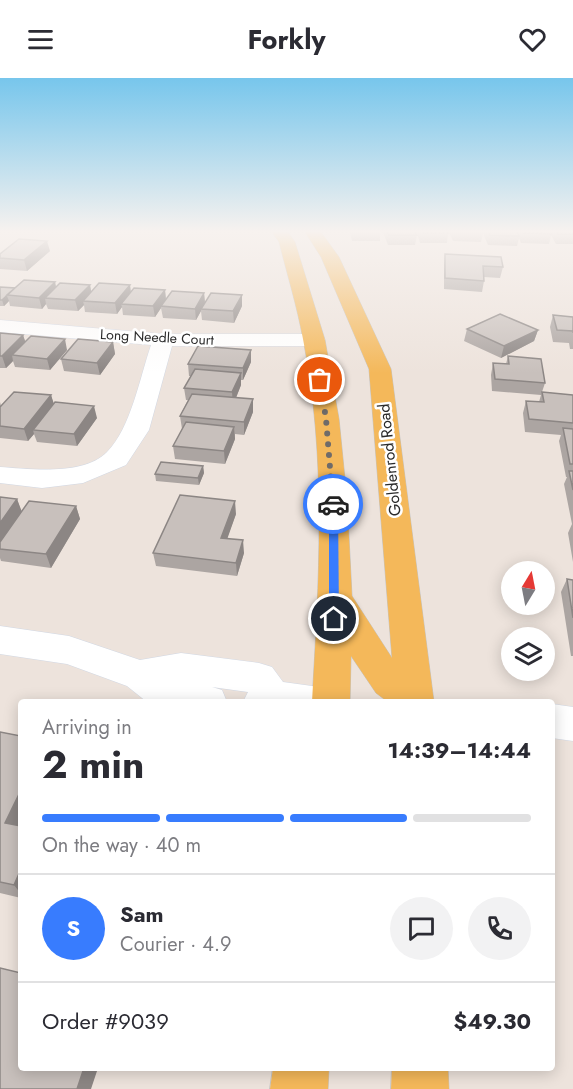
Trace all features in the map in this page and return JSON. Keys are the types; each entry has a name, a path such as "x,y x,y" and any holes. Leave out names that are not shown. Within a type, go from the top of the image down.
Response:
{"main road":[{"path":"297,279 314,340 326,419 332,488 335,597 331,699"},
{"name":"Goldenrod Road","path":"340,279 380,369 417,699"},
{"path":"335,597 369,655 389,682 413,699"},
{"path":"299,1089 301,1071"},
{"path":"420,1071 420,1089"}],"street":[{"name":"Long Needle Court","path":"0,326 163,340 314,340"},
{"path":"0,475 42,479 83,476 116,459 136,430 163,340"},
{"path":"0,640 69,650 140,675 170,698 180,699"},
{"path":"140,675 181,668 259,678 267,699"},
{"path":"555,721 573,724"}],"building":[{"path":"24,280 55,282 39,298 7,295"},
{"path":"60,283 90,285 75,300 45,298"},
{"path":"99,283 130,285 115,303 83,301"},
{"path":"0,287 15,288 0,300"},
{"path":"134,288 165,290 153,306 121,304"},
{"path":"172,291 204,293 195,309 161,306"},
{"path":"211,293 242,295 233,311 201,309"},
{"path":"500,314 538,330 504,346 467,329"},
{"path":"553,315 573,317 573,331 557,330"},
{"path":"0,333 23,335 2,356 0,356"},
{"path":"31,336 65,339 47,359 12,355"},
{"path":"78,339 113,342 97,363 61,359"},
{"path":"198,346 251,350 243,368 188,364"},
{"path":"508,356 541,359 545,383 495,379 493,363 509,364"},
{"path":"195,369 241,373 232,392 184,388"},
{"path":"14,392 51,395 24,429 0,426 0,407"},
{"path":"542,392 573,395 573,423 529,419 526,401 544,402"},
{"path":"192,394 253,399 244,422 180,416"},
{"path":"55,402 94,406 74,434 33,430"},
{"path":"186,422 234,427 224,451 173,446"},
{"path":"563,428 573,429 573,464 570,464"},
{"path":"161,462 203,466 198,478 155,474"},
{"path":"569,471 573,471 573,490"},
{"path":"180,495 235,501 221,538 243,540 236,563 153,553"},
{"path":"0,497 17,499 0,523"},
{"path":"29,501 76,506 46,554 0,549 0,542"},
{"path":"567,579 573,580 573,618"},
{"path":"0,732 18,735 18,796 5,823 18,825 18,876 14,885 0,882"},
{"path":"0,968 18,972 18,1071 83,1071 77,1089 0,1089"}],"way so far":[{"path":"320,380 326,419 333,504"}],"route":[{"path":"333,504 334,619"}]}
